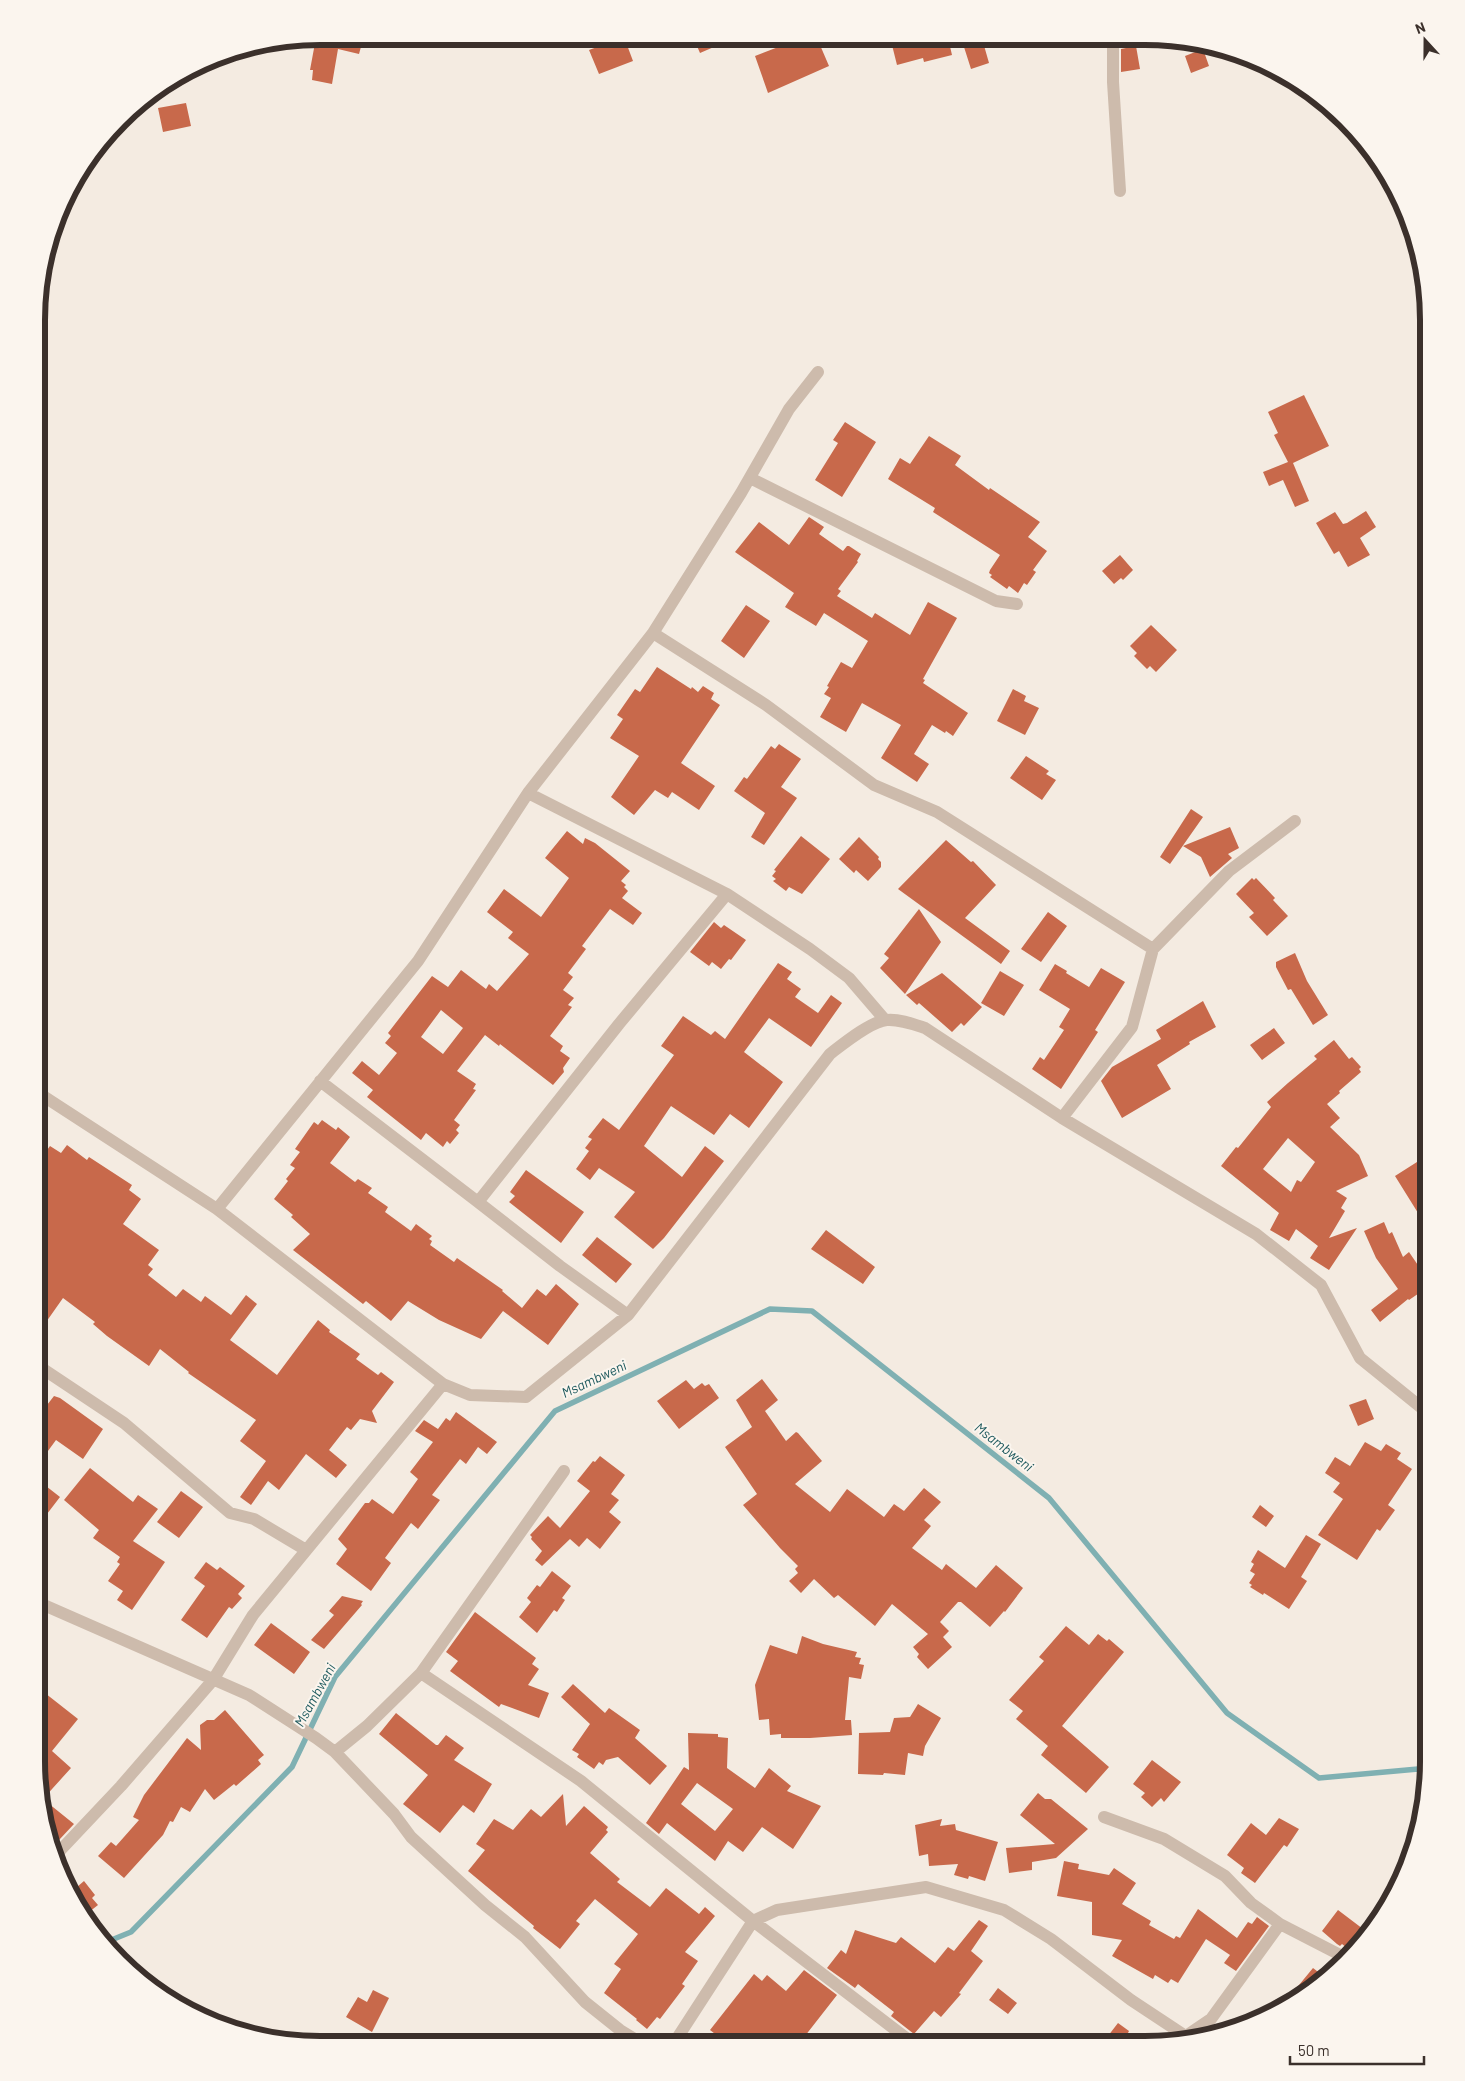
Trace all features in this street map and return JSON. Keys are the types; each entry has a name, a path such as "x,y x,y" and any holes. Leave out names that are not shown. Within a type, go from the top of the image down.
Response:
{"street":[{"path":"1113,45 1113,82 1120,191"},
{"path":"217,1209 418,961 528,793 653,632 750,478 789,409 818,372"},
{"path":"750,478 996,601 1017,604"},
{"path":"653,632 766,705 874,785 937,812 1154,950"},
{"path":"528,793 726,894 810,949 849,978 885,1020"},
{"path":"1062,1118 1132,1027 1154,950 1229,871 1295,821"},
{"path":"478,1202 619,1024 726,894"},
{"path":"45,1097 217,1209 443,1384 470,1395 526,1396 628,1315 830,1054 859,1032 885,1020 904,1021 925,1028 1062,1118 1256,1234 1321,1284 1360,1358 1420,1407"},
{"path":"320,1082 560,1266 628,1315"},
{"path":"45,1370 124,1422 230,1513 254,1520 306,1550"},
{"path":"60,1850 121,1786 213,1680 253,1615 443,1384"},
{"path":"335,1752 367,1726 421,1673 564,1471"},
{"path":"45,1610 249,1695 316,1738 335,1752 394,1814 411,1837 485,1905 525,1937 585,2002 630,2036"},
{"path":"421,1673 581,1781 753,1921 904,2036"},
{"path":"1104,1817 1164,1839 1225,1876 1251,1903 1280,1924 1339,1955"},
{"path":"679,2036 753,1921 777,1910 926,1887 1004,1910 1051,1939 1131,2000 1183,2034"},
{"path":"1195,2032 1211,2019 1280,1924"}],"building":[{"path":"315,45 362,45 359,54 338,49 332,84 312,80 313,70 310,70"},
{"path":"602,45 627,45 633,61 599,74 589,50"},
{"path":"696,45 718,45 700,53"},
{"path":"783,45 820,45 829,66 768,93 755,56"},
{"path":"892,45 950,45 952,55 924,62 923,58 897,65"},
{"path":"984,45 989,63 971,69 964,47"},
{"path":"1136,46 1140,69 1121,72 1121,49"},
{"path":"1200,50 1204,51 1209,66 1191,73 1185,56"},
{"path":"186,103 191,126 163,132 158,108"},
{"path":"1304,395 1329,446 1293,463 1309,501 1295,507 1283,480 1269,486 1263,472 1288,462 1274,435 1278,433 1268,412"},
{"path":"845,422 876,442 842,497 815,480 838,443 833,440"},
{"path":"929,436 961,456 955,465 989,490 990,488 1040,522 1028,537 1047,551 1033,570 1036,572 1027,585 1024,583 1018,593 1009,586 1007,589 990,577 992,575 989,573 990,570 1000,555 933,512 935,508 888,479 900,458 910,464"},
{"path":"1366,511 1376,527 1360,538 1370,555 1348,567 1339,551 1334,554 1316,523 1335,512 1343,524"},
{"path":"809,517 824,527 819,534 843,551 849,546 861,554 858,562 838,589 841,591 837,596 872,618 875,613 910,635 928,602 957,618 923,679 925,680 923,683 968,713 953,736 932,725 914,754 929,764 917,782 881,758 901,725 862,703 846,732 820,717 831,698 824,694 829,687 827,686 841,662 852,668 868,641 824,613 816,626 785,607 794,593 735,552 759,522 789,545"},
{"path":"1120,555 1133,570 1123,580 1121,578 1114,584 1102,571"},
{"path":"746,605 770,621 744,658 721,641"},
{"path":"1151,625 1177,650 1156,672 1150,666 1147,669 1134,656 1137,653 1130,646"},
{"path":"657,667 698,692 703,686 714,693 711,699 720,705 681,763 715,786 699,810 672,792 668,798 655,790 634,815 611,797 639,756 610,738 623,719 617,715 635,689 640,692"},
{"path":"1013,689 1026,696 1024,701 1039,708 1025,735 997,721"},
{"path":"779,744 801,759 781,787 797,798 764,845 751,837 765,813 734,791 744,777 747,779 771,746 775,749"},
{"path":"1026,756 1049,771 1046,774 1056,780 1042,800 1010,778"},
{"path":"1191,809 1203,817 1170,864 1160,857"},
{"path":"1230,827 1239,848 1228,854 1232,858 1210,877 1201,857 1183,846"},
{"path":"567,831 583,844 585,838 595,843 630,871 621,881 626,885 624,887 628,891 622,898 642,913 633,925 610,909 582,946 586,949 568,973 573,977 563,990 574,998 568,1005 572,1007 550,1036 563,1046 560,1051 570,1058 563,1068 564,1072 553,1085 500,1044 499,1046 485,1035 457,1071 476,1084 473,1089 476,1090 454,1120 460,1125 456,1130 459,1133 450,1144 447,1141 443,1147 426,1133 421,1140 367,1097 373,1090 352,1073 362,1061 379,1075 397,1053 385,1043 391,1036 388,1033 432,976 448,987 461,970 486,989 489,984 497,991 529,954 508,938 513,932 487,912 504,889 541,917 569,878 545,858","holes":["441,1010 463,1028 443,1054 421,1037"]},
{"path":"801,836 830,859 802,894 789,887 786,891 773,881 776,879 772,876 776,871 774,870"},
{"path":"859,837 879,857 878,859 881,862 881,867 868,881 856,870 854,873 839,859"},
{"path":"946,840 971,862 973,861 996,885 965,918 1010,951 1001,964 898,889"},
{"path":"1252,878 1254,880 1256,878 1275,898 1273,900 1288,916 1267,936 1249,917 1254,913 1236,894"},
{"path":"919,909 941,942 905,994 880,968 889,958 884,954"},
{"path":"1048,912 1067,926 1041,962 1021,949"},
{"path":"714,922 721,928 724,925 746,940 731,960 729,959 721,969 712,962 709,966 690,952"},
{"path":"1295,953 1307,981 1328,1015 1313,1025 1291,989 1288,990 1276,967 1276,962"},
{"path":"778,963 792,972 787,979 801,989 795,997 818,1013 831,995 842,1003 811,1047 769,1018 744,1052 783,1082 749,1128 730,1114 714,1135 671,1106 644,1146 682,1177 705,1146 724,1161 664,1238 653,1249 614,1217 635,1192 599,1168 590,1180 576,1169 589,1151 585,1148 592,1139 588,1137 603,1118 619,1130 674,1055 661,1046 683,1016 711,1035 715,1031 725,1039"},
{"path":"1055,964 1089,987 1101,968 1125,982 1095,1030 1098,1032 1061,1089 1032,1069 1040,1057 1044,1060 1064,1030 1059,1027 1070,1009 1039,990"},
{"path":"1000,971 1024,985 1004,1016 981,1003"},
{"path":"942,973 982,1007 964,1026 961,1023 952,1032 919,1003 917,1005 906,995"},
{"path":"1203,1001 1216,1027 1189,1042 1190,1044 1157,1065 1171,1089 1122,1118 1101,1081 1112,1067 1161,1039 1156,1030"},
{"path":"1274,1028 1285,1043 1262,1060 1250,1045"},
{"path":"1334,1040 1349,1059 1352,1057 1361,1067 1359,1069 1361,1072 1327,1104 1340,1118 1330,1127 1359,1155 1368,1176 1336,1191 1347,1198 1341,1208 1345,1211 1329,1238 1357,1228 1329,1270 1310,1258 1318,1246 1296,1229 1289,1241 1270,1230 1279,1213 1221,1166 1271,1107 1267,1102 1317,1059 1314,1056","holes":["1288,1138 1315,1162 1301,1182 1297,1180 1291,1192 1263,1169"]},
{"path":"322,1120 336,1130 338,1127 350,1137 330,1163 355,1182 358,1179 372,1188 368,1193 388,1207 385,1212 411,1231 416,1224 432,1236 429,1239 432,1241 430,1245 454,1262 457,1258 503,1290 522,1308 537,1289 546,1296 556,1284 579,1304 548,1345 503,1311 481,1339 439,1320 408,1301 391,1321 366,1301 363,1304 293,1250 310,1234 291,1217 293,1215 274,1199 295,1168 290,1165 300,1152 295,1149 314,1122 318,1125"},
{"path":"67,1145 87,1160 89,1157 132,1185 129,1190 141,1199 123,1224 159,1250 148,1265 153,1269 148,1275 176,1297 183,1289 201,1302 205,1296 231,1315 246,1295 257,1304 230,1340 277,1375 318,1320 330,1330 329,1332 360,1354 356,1359 378,1375 381,1372 394,1382 372,1411 377,1423 360,1419 351,1430 347,1427 329,1450 347,1465 336,1478 306,1454 279,1490 268,1481 251,1505 240,1497 266,1461 240,1441 256,1420 188,1373 160,1349 149,1366 107,1336 93,1324 95,1322 63,1298 45,1324 45,1153 50,1146 61,1153"},
{"path":"1420,1160 1420,1216 1395,1176"},
{"path":"526,1170 584,1212 561,1243 509,1202 515,1196 510,1192"},
{"path":"1384,1222 1389,1234 1392,1232 1403,1257 1409,1252 1420,1268 1420,1292 1408,1299 1380,1322 1371,1310 1398,1289 1376,1258 1364,1231"},
{"path":"826,1230 875,1267 863,1284 811,1249"},
{"path":"597,1237 632,1264 616,1283 582,1255"},
{"path":"762,1379 778,1400 765,1411 786,1441 796,1432 798,1433 822,1461 795,1484 830,1512 847,1489 884,1517 894,1504 904,1511 924,1488 941,1502 924,1520 931,1526 912,1548 942,1570 946,1564 976,1588 996,1565 1023,1588 1005,1612 990,1627 961,1602 958,1602 940,1622 949,1631 943,1637 952,1647 928,1669 917,1657 919,1654 913,1647 928,1634 892,1604 875,1626 838,1595 834,1598 814,1579 801,1593 789,1581 798,1573 795,1569 798,1566 743,1505 757,1494 725,1447 752,1427 736,1400"},
{"path":"686,1380 694,1389 702,1383 705,1386 709,1384 719,1398 679,1429 657,1401"},
{"path":"54,1396 60,1398 103,1429 83,1459 56,1440 45,1455 45,1408"},
{"path":"1366,1399 1374,1419 1358,1426 1349,1405"},
{"path":"456,1412 497,1442 487,1454 478,1447 466,1464 460,1459 432,1495 440,1500 418,1529 411,1523 385,1558 391,1563 371,1591 336,1564 347,1549 338,1539 365,1503 369,1503 372,1499 393,1514 418,1479 410,1472 433,1442 415,1431 424,1420 438,1429 446,1418 450,1421"},
{"path":"1365,1442 1381,1451 1386,1444 1401,1453 1397,1459 1412,1469 1388,1505 1395,1510 1380,1531 1377,1529 1357,1560 1318,1535 1343,1499 1333,1492 1340,1483 1325,1473 1335,1457 1350,1466"},
{"path":"600,1456 625,1475 611,1494 619,1500 609,1512 621,1522 600,1549 587,1538 579,1547 570,1539 542,1566 535,1560 542,1551 531,1539 530,1535 548,1516 560,1528 590,1491 577,1481 593,1461 595,1462"},
{"path":"90,1468 133,1502 138,1495 158,1509 133,1541 165,1562 132,1610 117,1600 123,1591 108,1581 120,1564 117,1562 120,1557 93,1538 99,1530 64,1500"},
{"path":"45,1485 60,1497 45,1517"},
{"path":"181,1491 203,1507 179,1538 157,1522"},
{"path":"1260,1505 1274,1516 1266,1527 1252,1517"},
{"path":"1306,1535 1321,1544 1301,1577 1307,1581 1289,1609 1264,1593 1263,1595 1250,1587 1252,1585 1249,1583 1255,1574 1250,1571 1254,1564 1251,1562 1258,1550 1285,1568"},
{"path":"206,1562 217,1570 220,1567 245,1586 238,1594 242,1598 232,1609 229,1607 207,1638 181,1620 205,1586 194,1578"},
{"path":"552,1571 571,1586 562,1598 565,1600 557,1612 554,1610 537,1633 519,1617 531,1602 527,1598 537,1585 540,1587"},
{"path":"342,1596 363,1601 362,1605 324,1649 311,1640 334,1615 329,1611"},
{"path":"475,1612 536,1658 532,1664 539,1669 528,1685 549,1693 539,1718 501,1704 499,1707 450,1671 458,1661 446,1652"},
{"path":"271,1623 310,1652 294,1674 254,1645"},
{"path":"1066,1626 1089,1645 1098,1634 1107,1641 1109,1639 1124,1652 1062,1726 1109,1767 1086,1793 1041,1755 1048,1746 1016,1719 1023,1711 1009,1700 1044,1661 1039,1657"},
{"path":"802,1636 823,1644 857,1652 855,1657 861,1658 859,1664 864,1665 861,1679 849,1677 845,1720 851,1720 852,1735 781,1738 781,1734 770,1735 769,1719 759,1720 755,1685 770,1645 797,1654"},
{"path":"573,1684 605,1713 609,1708 640,1730 635,1738 667,1766 650,1785 618,1757 606,1760 603,1765 599,1762 594,1769 577,1757 579,1754 572,1750 590,1724 561,1697"},
{"path":"45,1693 78,1719 52,1751 71,1768 47,1795"},
{"path":"918,1704 941,1718 925,1746 923,1756 908,1753 905,1775 884,1773 883,1775 858,1774 859,1733 890,1732 894,1718 910,1717"},
{"path":"225,1710 264,1755 258,1760 261,1764 236,1786 234,1784 214,1800 205,1789 190,1812 181,1807 173,1822 170,1821 163,1835 124,1878 98,1856 111,1842 116,1846 139,1820 133,1817 144,1795 187,1738 201,1750 200,1725 207,1720 214,1720"},
{"path":"396,1713 436,1745 446,1735 464,1748 454,1760 492,1784 474,1813 463,1805 440,1833 403,1804 428,1775 379,1734"},
{"path":"688,1733 718,1734 718,1737 728,1738 727,1768 755,1788 769,1768 791,1786 787,1791 821,1806 793,1849 762,1827 743,1852 728,1841 715,1861 667,1823 659,1834 646,1823 684,1767 689,1770","holes":["697,1783 733,1809 715,1831 681,1804"]},
{"path":"1152,1760 1181,1782 1164,1802 1161,1798 1152,1807 1141,1797 1145,1793 1133,1784"},
{"path":"1038,1793 1045,1799 1051,1799 1088,1829 1056,1858 1032,1862 1032,1870 1009,1873 1006,1848 1055,1844 1020,1815"},
{"path":"563,1794 566,1826 584,1806 608,1827 606,1830 608,1832 590,1853 620,1879 617,1882 650,1907 666,1888 699,1914 705,1907 715,1916 685,1952 698,1961 682,1984 685,1986 660,2019 657,2017 647,2029 604,1993 621,1969 614,1964 638,1934 595,1899 576,1921 580,1924 560,1949 468,1871 485,1850 476,1844 494,1819 513,1830 531,1809 541,1817"},
{"path":"48,1803 74,1824 57,1841 54,1832"},
{"path":"1279,1818 1299,1829 1287,1847 1284,1845 1255,1883 1241,1873 1244,1868 1227,1855 1251,1823 1266,1835"},
{"path":"942,1819 940,1826 955,1824 956,1830 998,1842 985,1881 969,1876 968,1879 954,1875 958,1864 929,1866 928,1854 919,1856 915,1825"},
{"path":"1064,1861 1079,1864 1078,1869 1109,1875 1114,1868 1136,1883 1122,1904 1151,1921 1149,1925 1174,1939 1176,1936 1180,1938 1198,1909 1237,1938 1248,1922 1252,1924 1257,1917 1269,1926 1236,1971 1224,1963 1230,1955 1206,1939 1178,1983 1171,1979 1168,1983 1155,1975 1153,1979 1112,1956 1122,1940 1092,1935 1092,1902 1057,1896"},
{"path":"84,1881 95,1895 92,1898 98,1905 90,1912 76,1888"},
{"path":"1338,1910 1363,1929 1346,1948 1342,1944 1340,1946 1337,1944 1322,1931"},
{"path":"979,1920 988,1926 971,1951 983,1961 959,1993 961,1994 941,2017 934,2011 914,2034 891,2016 894,2012 858,1984 855,1988 827,1968 841,1950 846,1954 855,1930 896,1943 901,1937 935,1963 948,1947 954,1951"},
{"path":"1313,1968 1320,1973 1298,1990 1292,1993"},
{"path":"804,1970 837,1995 805,2036 803,2034 801,2036 718,2036 710,2030 754,1974 762,1981 767,1975 786,1991"},
{"path":"998,1988 1017,2003 1008,2014 989,2000"},
{"path":"373,1990 389,1998 372,2032 346,2017 358,1997 367,2002"},
{"path":"1118,2023 1129,2031 1128,2033 1132,2036 1108,2036"}],"waterway":[{"name":"Msambweni","path":"111,1940 131,1932 292,1767 335,1677 555,1411 770,1309 812,1311 1049,1498 1227,1713 1319,1778 1418,1769 1419,1771"}]}
